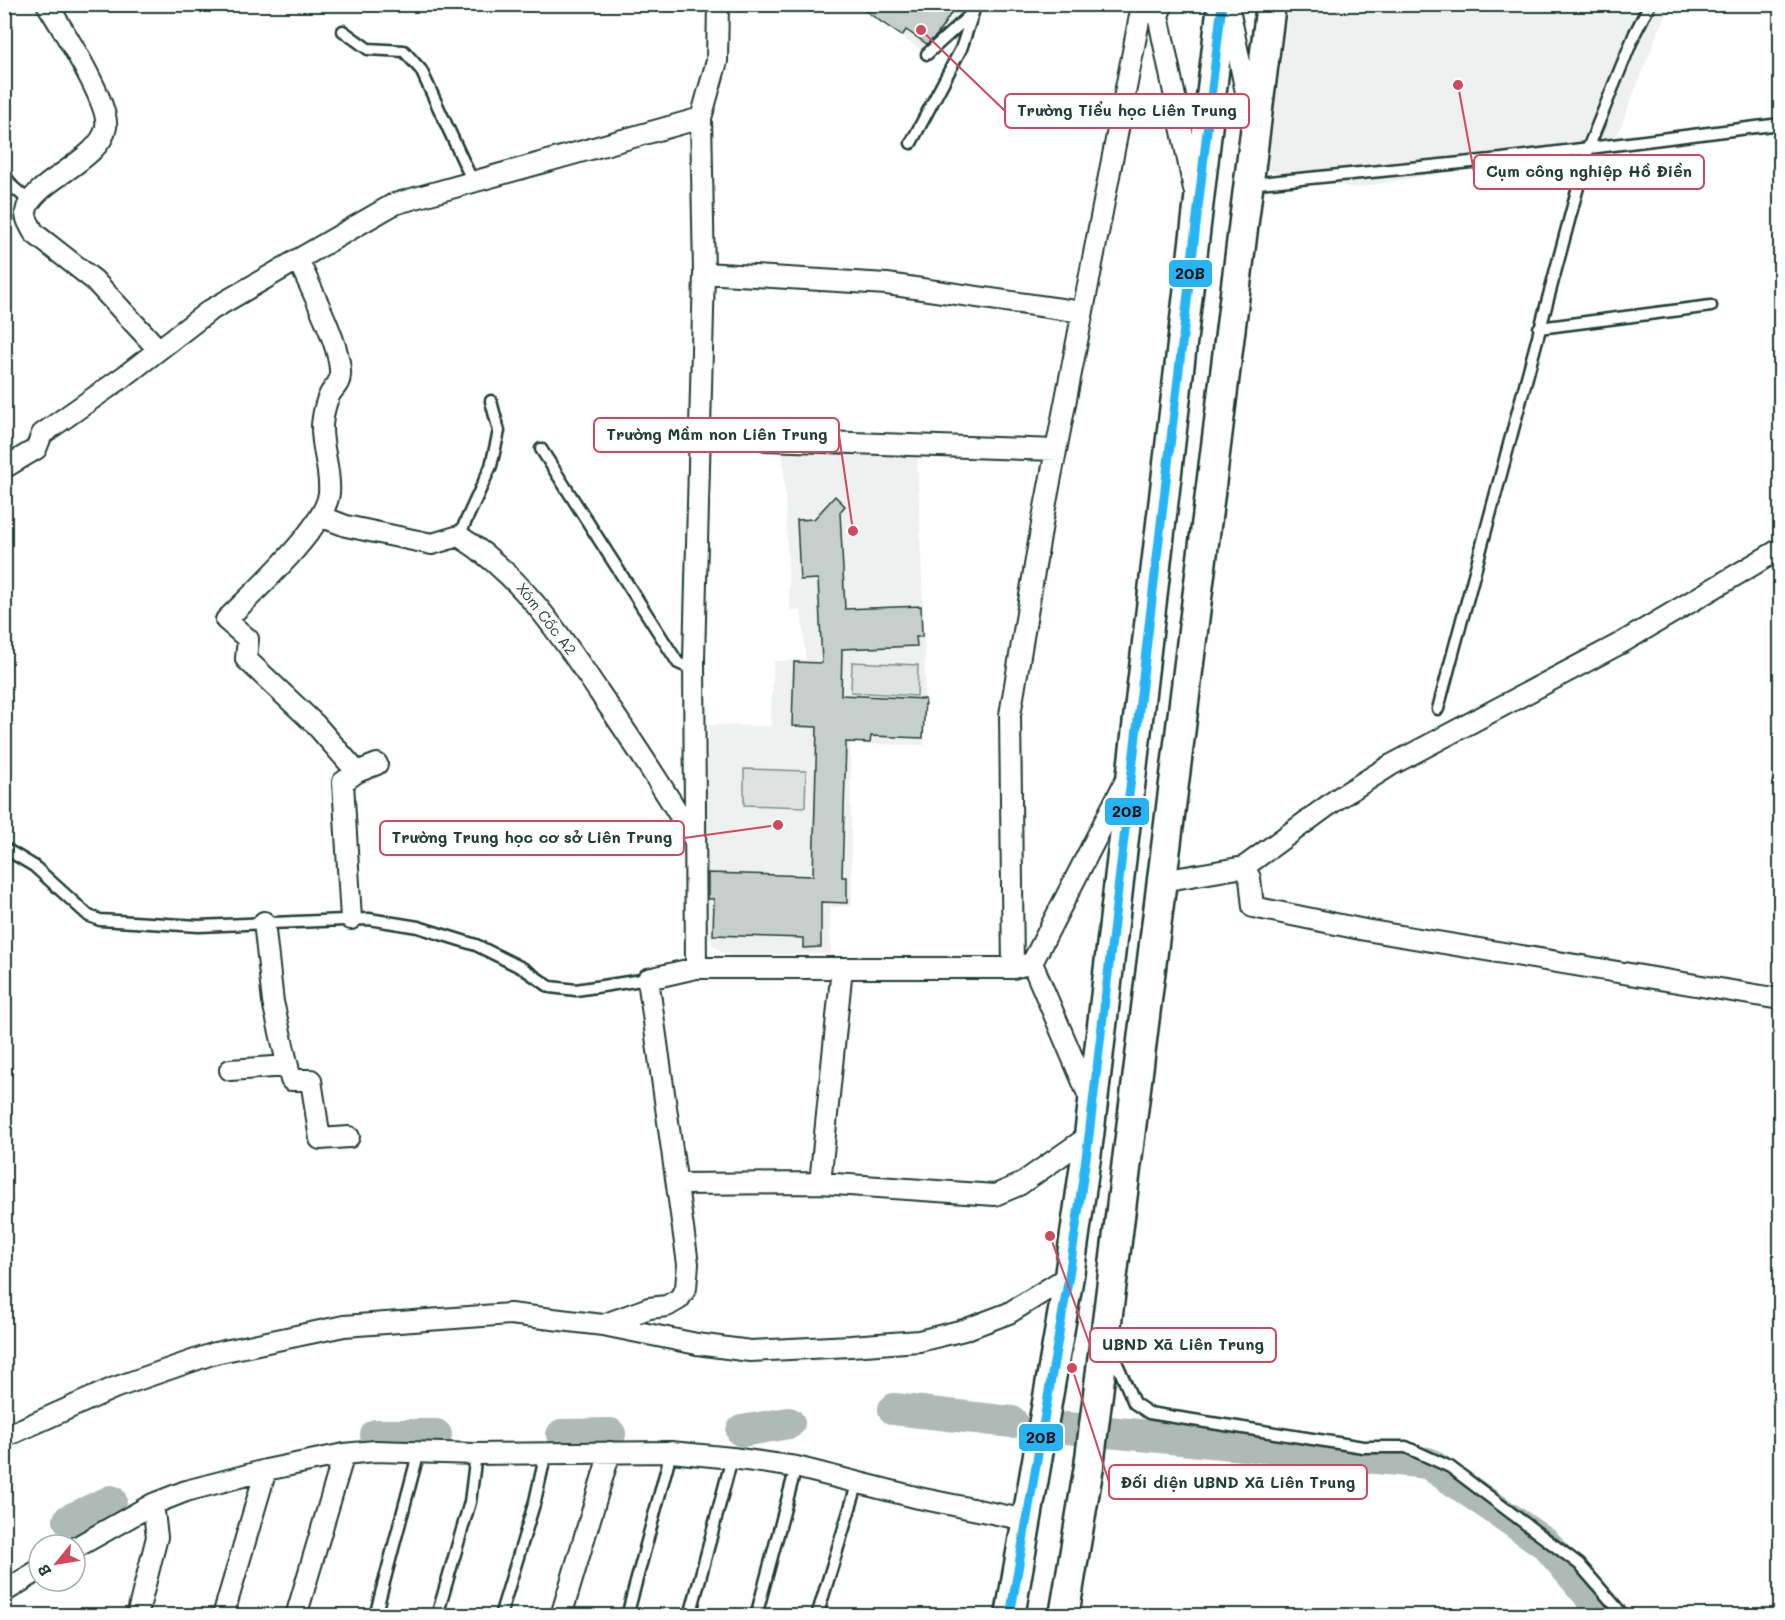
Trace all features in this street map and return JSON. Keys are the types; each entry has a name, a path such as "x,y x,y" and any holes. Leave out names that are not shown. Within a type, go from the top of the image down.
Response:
{"street":[{"path":"696,968 694,670 704,273 701,118 717,61 718,4"},
{"path":"1009,1611 1068,1276 1089,1136 1091,1101 1134,764 1222,4"},
{"path":"1228,4 1255,137"},
{"path":"1064,1616 1089,1466 1097,1386 1271,4"},
{"path":"48,5 97,94 106,118 106,128 101,139 84,158 46,186 30,202 26,212 34,233 93,280 158,349"},
{"path":"1149,7 1198,206"},
{"path":"1091,1101 1022,966 1010,715 1082,312 1149,7"},
{"path":"4,468 36,449 42,434 126,375 209,310 394,204 472,180 499,176 701,118"},
{"path":"298,259 334,343 340,374 338,385 329,395 324,411 323,437 328,458 329,496 320,516 278,568 226,620 248,639 246,659 315,724 357,772"},
{"path":"704,273 887,285 1082,312"},
{"path":"766,440 1056,450"},
{"path":"320,516 346,526 432,544 459,536"},
{"name":"Xóm Cốc A2","path":"459,536 505,570 525,589 553,625 654,772 694,839"},
{"path":"1162,881 1244,867 1338,799 1391,765 1623,642 1780,549"},
{"path":"351,919 343,782 357,772 377,764"},
{"path":"1022,966 1134,764"},
{"path":"1244,867 1250,878 1253,907 1365,930 1780,999"},
{"path":"264,922 273,1002 291,1080 311,1080 320,1139 349,1137"},
{"path":"603,1325 649,1308 667,1306 679,1299 686,1287 689,1275 648,979 696,968 1022,966"},
{"path":"820,1183 842,968"},
{"path":"230,1070 288,1066"},
{"path":"678,1184 820,1183 995,1196 1019,1185 1089,1136"},
{"path":"4,1437 114,1388 215,1353 344,1326 510,1314 603,1325 697,1344 750,1351 919,1341 963,1330 1009,1313 1068,1276"},
{"path":"87,1541 153,1504 186,1491 266,1470 344,1454 419,1451 476,1454 671,1452 732,1458 796,1467 1026,1520"},
{"path":"561,1616 610,1452"},
{"path":"297,1616 335,1493 344,1454"},
{"path":"223,1616 266,1470"},
{"path":"137,1616 157,1537 153,1504"},
{"path":"4,1592 27,1578"}],"lane":[{"path":"1438,709 1589,146 1635,33 1650,4"},
{"path":"927,54 974,9"},
{"path":"911,143 961,49 974,9"},
{"path":"343,31 368,49 404,51 421,70 472,180"},
{"path":"1249,184 1502,159 1589,146 1780,124"},
{"path":"4,174 12,186 30,202"},
{"path":"1539,328 1711,306"},
{"path":"459,536 491,466 499,431 491,401"},
{"path":"541,449 678,663 694,670"},
{"path":"4,848 34,866 89,916 100,920 199,926 369,919 418,927 476,945 524,969 550,987 576,990 648,979"},
{"path":"1105,1333 1134,1403 1149,1413 1363,1447 1406,1447 1450,1467 1579,1564 1624,1616"},
{"path":"375,1616 419,1451"},
{"path":"627,1616 671,1452"},
{"path":"500,1616 535,1501 546,1453"},
{"path":"437,1616 470,1502 476,1454"},
{"path":"690,1616 732,1458"},
{"path":"756,1616 796,1467"},
{"path":"818,1616 858,1482"}],"shaded area":[{"path":"855,5 968,5 957,24 923,51"},
{"path":"1289,5 1672,5 1660,27 1614,143 1355,188 1267,171"},
{"path":"783,450 917,453 925,657 924,745 850,744 852,906 830,907 831,954 732,955 723,953 713,945 703,928 709,725 770,726 774,661 806,660 801,610 790,610"},
{"path":"852,662 918,665 917,696 851,692"},
{"path":"744,769 806,771 805,807 744,805"}],"building":[{"path":"855,4 905,4 915,11 920,4 957,4 937,35 927,44 906,30 902,36"},
{"path":"835,496 845,506 840,512 845,609 921,606 922,637 916,637 917,646 842,649 841,695 925,699 923,738 871,736 870,743 846,742 842,877 847,877 847,903 821,902 821,947 803,948 803,938 713,935 714,899 708,899 708,873 813,876 817,727 792,726 794,662 822,663 818,579 800,580 797,520 814,519"}],"waterway":[{"path":"894,1409 1012,1422"},
{"path":"742,1431 789,1423"},
{"path":"1067,1428 1428,1463 1546,1544 1607,1616"},
{"path":"562,1435 610,1434"},
{"path":"376,1435 436,1435"},
{"path":"69,1520 111,1501"}],"transit line":[{"name":"20B","path":"1010,1616 1069,1276 1089,1136 1222,4"}],"place":[{"name":"Trường Tiểu học Liên Trung","path":"921,30"},
{"name":"Cụm công nghiệp Hồ Điền","path":"1458,85"},
{"name":"Trường Mầm non Liên Trung","path":"853,531"},
{"name":"Trường Trung học cơ sở Liên Trung","path":"778,825"},
{"name":"UBND Xã Liên Trung","path":"1050,1236"},
{"name":"Đối diện UBND Xã Liên Trung","path":"1072,1368"}]}
